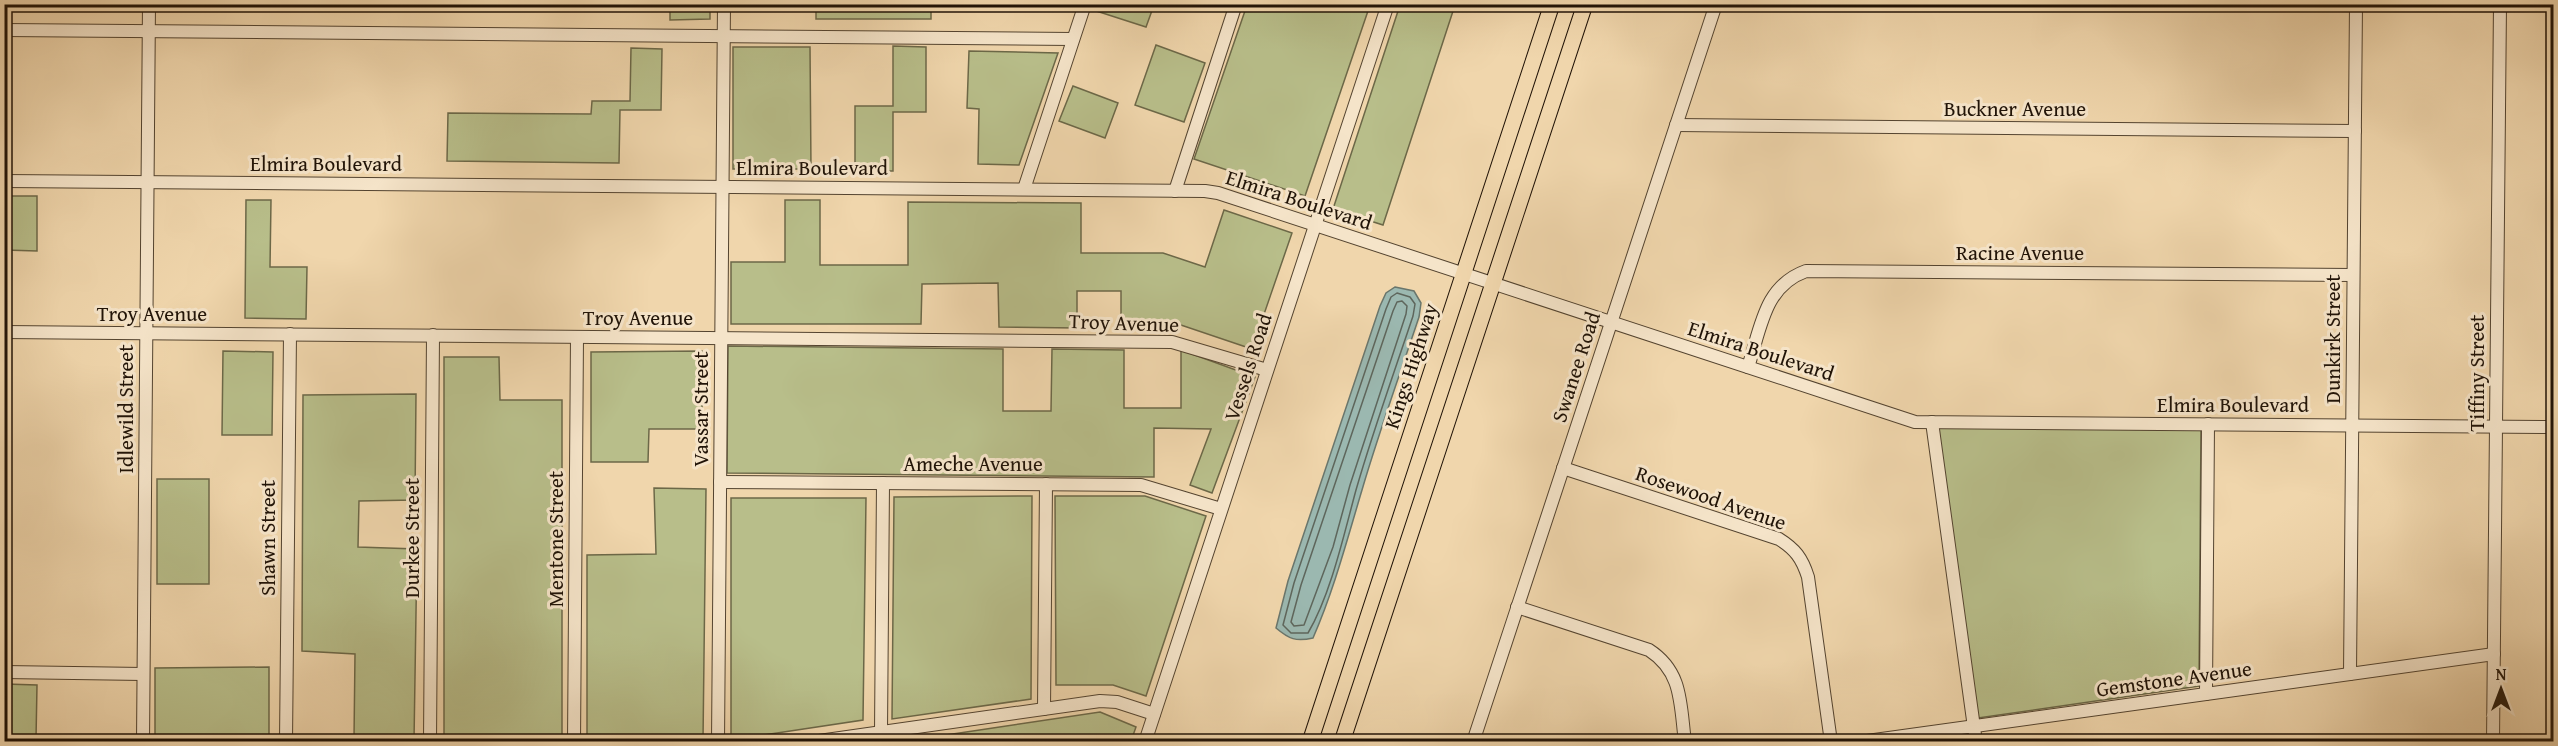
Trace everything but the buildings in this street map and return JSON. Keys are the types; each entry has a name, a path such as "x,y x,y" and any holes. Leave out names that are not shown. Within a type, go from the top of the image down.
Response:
{"main road":[{"name":"Kings Highway","path":"1310,741 1552,4"},
{"path":"1342,741 1584,4"}],"street":[{"name":"Idlewild Street","path":"143,741 149,4"},
{"name":"Vassar Street","path":"718,741 724,4"},
{"path":"1024,189 1085,4"},
{"path":"1175,191 1236,4"},
{"name":"Vessels Road","path":"1145,741 1388,4"},
{"name":"Swanee Road","path":"1473,741 1716,4"},
{"name":"Dunkirk Street","path":"2350,674 2356,4"},
{"name":"Tiffiny Street","path":"2493,741 2500,4"},
{"path":"4,30 1073,39"},
{"name":"Buckner Avenue","path":"1676,125 2355,131"},
{"name":"Elmira Boulevard","path":"4,181 1024,189 1218,193 1915,422 2553,427"},
{"name":"Racine Avenue","path":"1748,367 1769,302 1778,287 1791,276 1806,271 2353,275"},
{"name":"Troy Avenue","path":"4,332 1172,342 1267,370"},
{"name":"Shawn Street","path":"286,741 290,334"},
{"name":"Durkee Street","path":"430,741 434,335"},
{"name":"Mentone Street","path":"574,741 577,337"},
{"path":"1932,422 1976,741"},
{"path":"2206,694 2208,424"},
{"name":"Rosewood Avenue","path":"1563,468 1779,539 1793,548 1803,561 1808,577 1831,741"},
{"name":"Ameche Avenue","path":"720,482 1141,485 1221,509"},
{"path":"881,732 883,483"},
{"path":"1044,709 1046,484"},
{"path":"1517,607 1648,650 1663,659 1673,672 1678,688 1685,741"},
{"name":"Gemstone Avenue","path":"1860,741 2494,654"},
{"path":"4,672 143,674"},
{"path":"812,741 1100,701 1117,702 1154,714"}],"green space":[{"path":"1091,4 1154,5 1146,27 1090,9"},
{"path":"670,5 710,5 710,19 670,20"},
{"path":"816,5 931,5 931,19 816,19"},
{"path":"1247,5 1370,5 1305,196 1194,159"},
{"path":"1400,5 1455,5 1383,225 1333,209"},
{"path":"1156,45 1205,63 1184,122 1135,105"},
{"path":"893,46 926,47 926,112 893,112 893,171 855,171 855,106 893,106"},
{"path":"733,47 810,47 811,169 733,169"},
{"path":"631,48 662,49 661,110 620,110 619,163 447,161 448,113 591,114 592,101 630,101"},
{"path":"969,51 1058,53 1019,165 978,164 979,109 967,108"},
{"path":"1073,86 1118,103 1105,138 1059,121"},
{"path":"5,196 37,196 37,251 5,250"},
{"path":"246,200 271,200 270,267 307,267 306,319 245,318"},
{"path":"785,200 820,200 820,265 908,265 908,202 1081,203 1081,253 1163,253 1205,267 1224,210 1292,233 1252,349 1178,324 1121,324 1121,291 1077,291 1077,328 999,327 998,283 922,284 921,324 731,324 731,262 785,262"},
{"path":"728,346 1003,349 1003,411 1051,411 1052,349 1124,350 1124,408 1181,408 1181,350 1255,377 1212,493 1190,485 1211,429 1154,428 1154,477 727,473"},
{"path":"223,351 273,352 272,435 222,435"},
{"path":"702,351 702,429 649,429 648,462 591,462 591,352"},
{"path":"444,357 499,357 500,400 562,400 562,741 444,741"},
{"path":"416,394 415,500 359,501 358,547 417,549 414,741 304,741 354,739 355,654 302,651 303,395"},
{"path":"1938,427 2201,430 2199,686 1978,718"},
{"path":"157,479 209,479 209,584 157,584"},
{"path":"654,488 706,489 703,741 587,741 587,555 656,554"},
{"path":"1032,496 1031,699 892,719 894,497"},
{"path":"1055,496 1145,496 1206,516 1146,696 1113,685 1056,685"},
{"path":"731,498 866,498 863,720 731,740"},
{"path":"269,667 269,741 211,742 210,737 155,737 155,668"},
{"path":"5,684 37,685 36,739 5,738"},
{"path":"1100,712 1136,727 1131,741 906,741"}],"water":[{"path":"1395,287 1414,291 1421,303 1419,317 1375,447 1321,620 1313,638 1293,639 1276,628 1288,581 1380,306 1386,293"}]}
